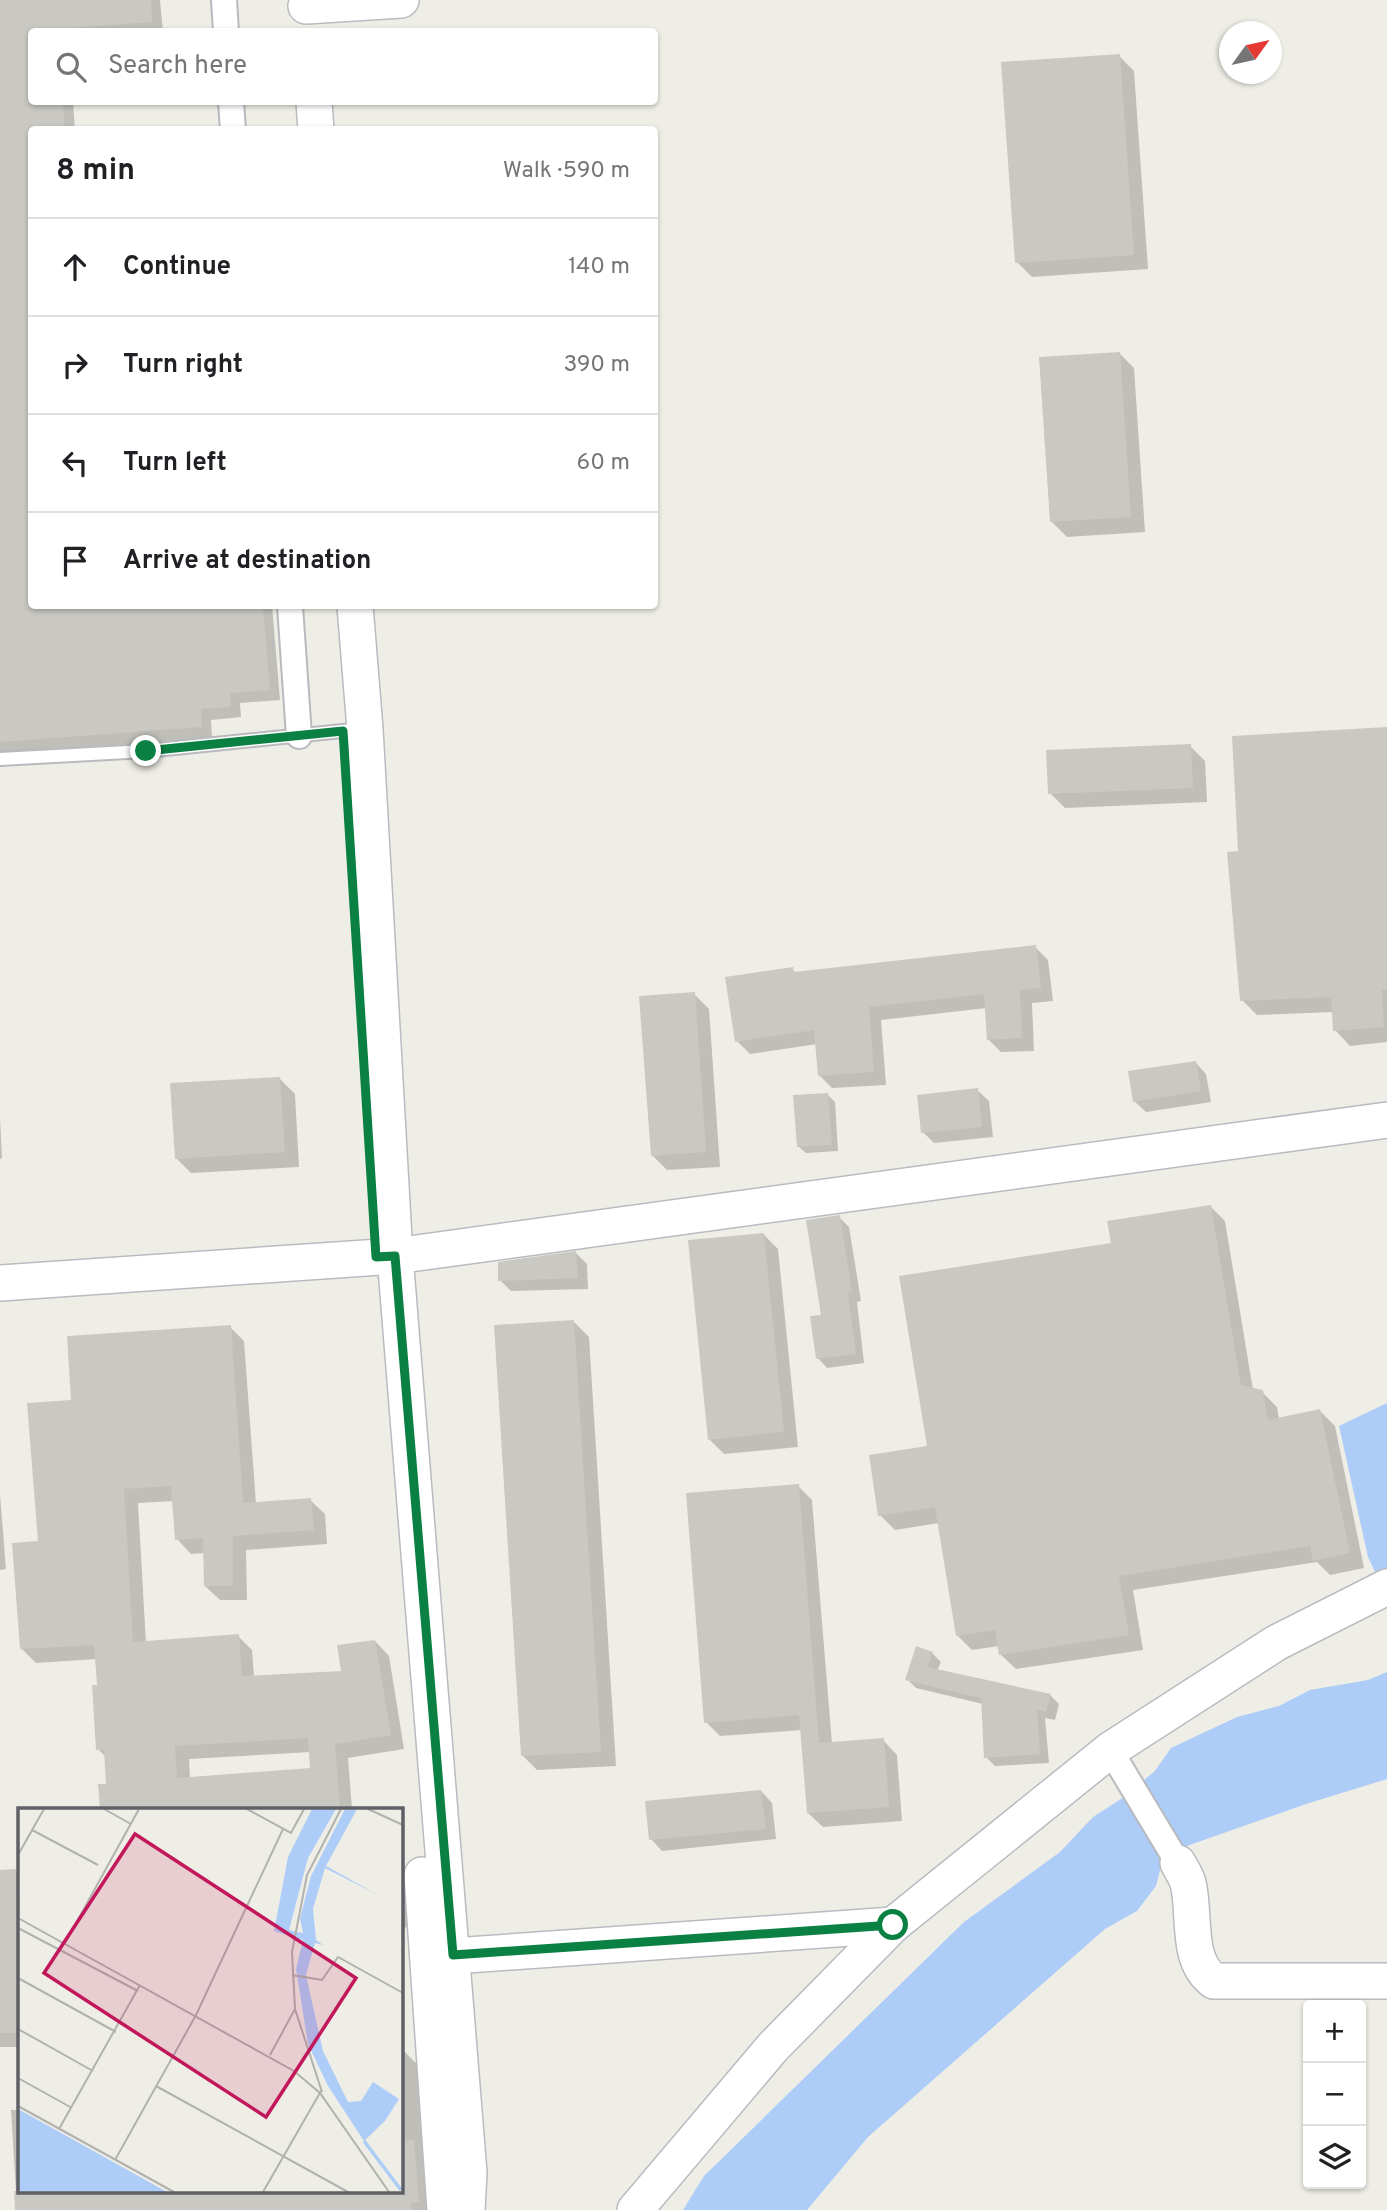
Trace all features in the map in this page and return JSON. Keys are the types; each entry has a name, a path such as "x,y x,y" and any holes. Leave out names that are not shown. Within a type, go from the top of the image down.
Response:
{"street":[{"path":"224,0 226,28"},
{"path":"302,14 401,0"},
{"path":"232,105 233,126"},
{"path":"301,105 303,126"},
{"path":"314,105 316,126"},
{"path":"290,609 299,736"},
{"path":"335,609 354,730"},
{"path":"355,609 354,730 445,2210"},
{"path":"0,1283 386,1257 1387,1120"},
{"path":"386,1257 453,1955 469,2173 467,2210"},
{"path":"635,2210 773,2047 893,1925 1119,1763 1276,1643 1382,1590"},
{"path":"1119,1763 1188,1881 1196,1954 1203,1974 1214,1982 1387,1981"},
{"path":"453,1955 893,1925"}],"lane":[{"path":"0,759 146,751 354,730"}],"water":[{"path":"1387,1403 1387,1597 1368,1557 1339,1426"},
{"path":"1387,1672 1387,1779 1181,1848 1162,1863 1156,1886 1137,1911 1105,1929 868,2137 807,2210 683,2210 704,2176 964,1922 1060,1852 1093,1817 1121,1799 1155,1771 1171,1748 1237,1717 1279,1706 1310,1690 1368,1680"}],"building":[{"path":"0,0 151,0 152,22 28,28 28,105 63,105 65,126 28,126 28,609 263,609 270,690 230,693 231,707 201,709 202,727 0,742"},
{"path":"1120,54 1134,255 1015,263 1001,62"},
{"path":"1120,352 1131,517 1050,522 1039,357"},
{"path":"1387,727 1387,990 1382,990 1384,1027 1333,1031 1331,997 1240,1001 1227,852 1238,851 1232,736"},
{"path":"1191,744 1193,788 1048,794 1046,750"},
{"path":"1036,945 1041,988 1020,990 1022,1038 987,1040 984,994 869,1007 874,1072 818,1076 814,1030 735,1042 725,977 793,967 794,972"},
{"path":"695,992 706,1152 651,1156 639,996"},
{"path":"1196,1061 1201,1091 1133,1102 1128,1071"},
{"path":"280,1077 285,1152 175,1159 170,1083"},
{"path":"978,1088 982,1127 921,1133 917,1095"},
{"path":"828,1093 832,1145 797,1147 793,1095"},
{"path":"1211,1205 1241,1385 1263,1390 1268,1420 1320,1409 1350,1553 1313,1561 1310,1546 1119,1576 1129,1635 999,1655 995,1630 956,1636 935,1507 878,1516 869,1455 927,1446 899,1276 1111,1243 1107,1221"},
{"path":"840,1215 852,1292 848,1293 856,1354 816,1359 810,1316 821,1315 806,1220"},
{"path":"764,1233 784,1432 708,1440 688,1240"},
{"path":"576,1251 578,1278 498,1281 498,1262"},
{"path":"574,1320 601,1752 521,1756 494,1325"},
{"path":"231,1325 243,1503 311,1498 314,1530 233,1536 233,1586 204,1586 203,1538 175,1540 171,1486 124,1489 133,1642 239,1634 242,1676 341,1671 337,1645 375,1640 391,1735 335,1744 340,1808 100,1808 98,1784 106,1784 104,1750 96,1750 92,1685 97,1685 94,1645 20,1649 12,1543 38,1541 27,1403 71,1400 67,1336","holes":["308,1738 310,1768 177,1778 175,1746"]},
{"path":"799,1484 819,1743 884,1738 889,1807 807,1813 799,1715 704,1723 686,1493"},
{"path":"916,1646 933,1652 927,1667 1051,1694 1046,1712 1037,1710 1040,1754 984,1758 981,1698 905,1680"},
{"path":"761,1790 766,1829 649,1840 645,1801"},
{"path":"16,1869 18,2033 0,2033 0,1870"},
{"path":"414,2140 419,2202 411,2203 412,2210 15,2210 14,2191 402,2192 402,2141"}],"route":[{"path":"146,751 343,731 376,1257 395,1256 453,1955 893,1925"}]}
